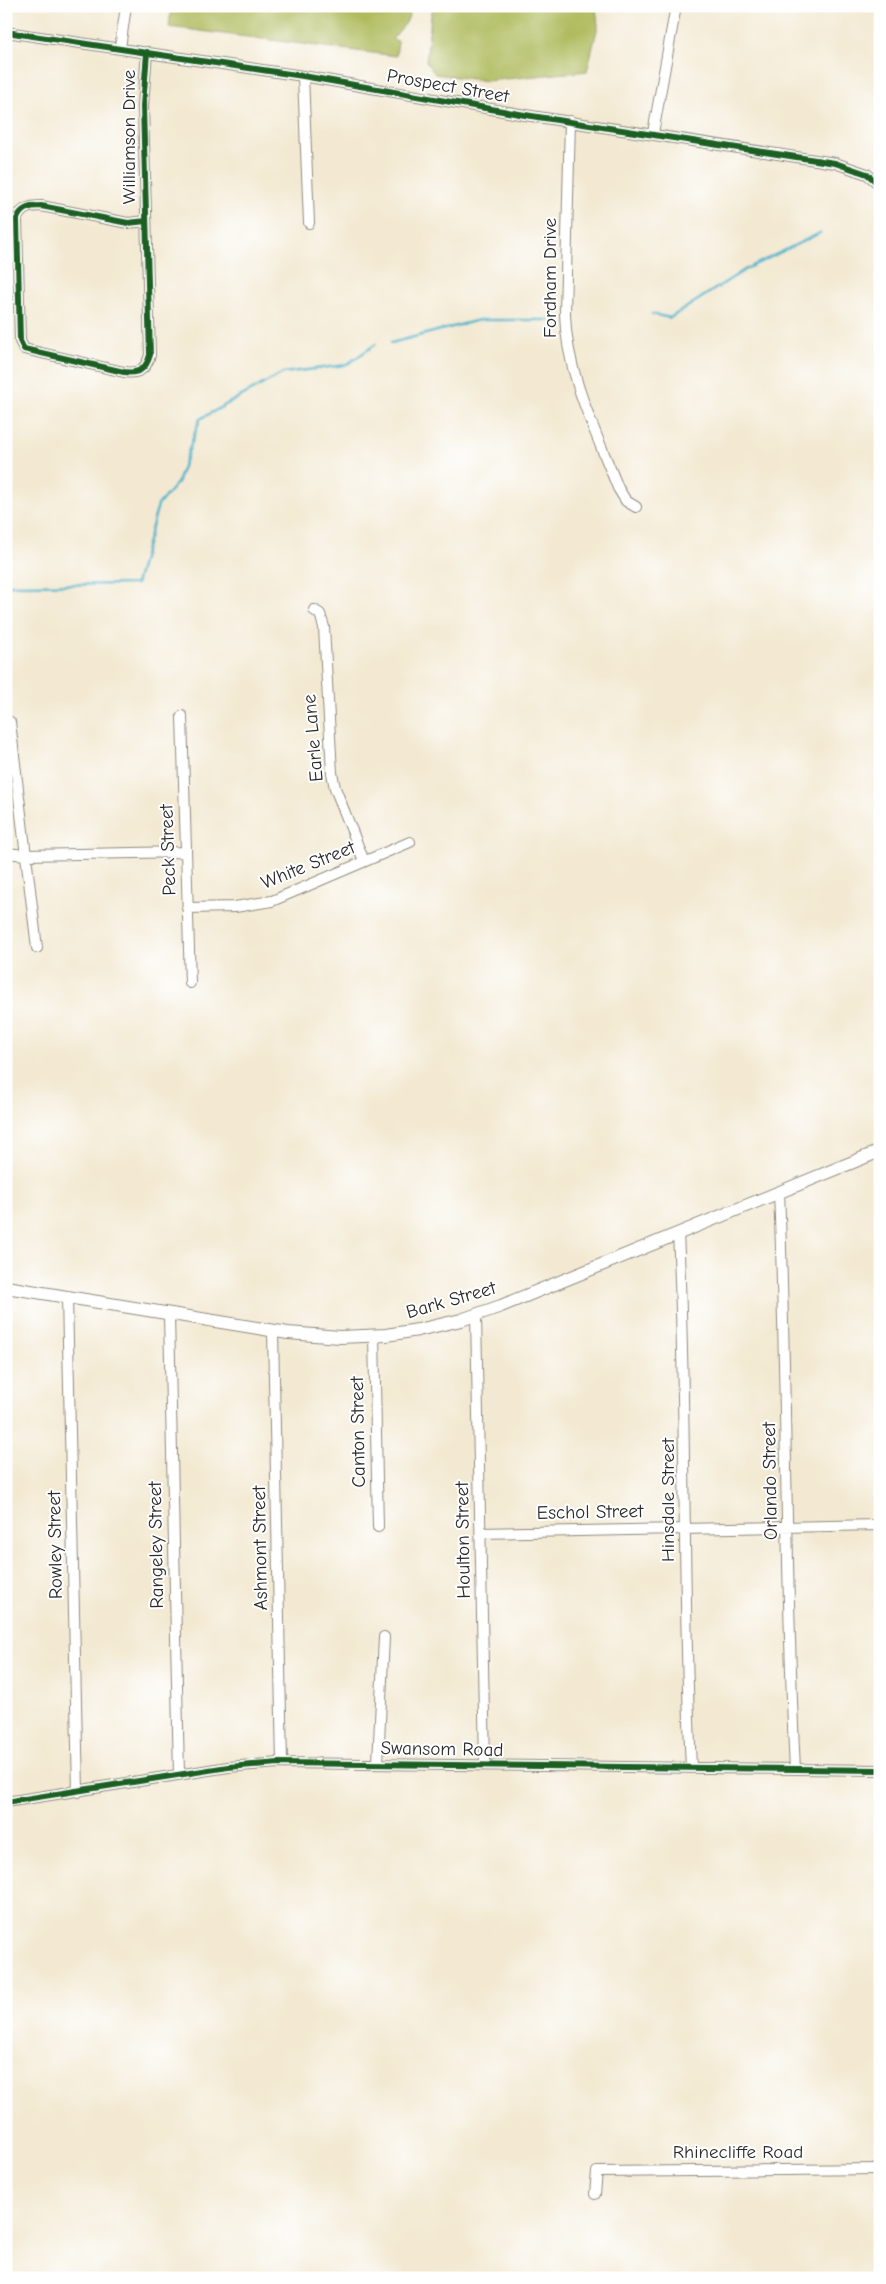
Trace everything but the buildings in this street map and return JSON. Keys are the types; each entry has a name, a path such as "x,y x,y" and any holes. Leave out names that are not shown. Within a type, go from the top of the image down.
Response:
{"main road":[{"name":"Bark Street","path":"6,1287 273,1331 340,1338 374,1336 433,1327 476,1315 880,1151"}],"street":[{"path":"120,48 126,6"},
{"path":"653,133 676,6"},
{"name":"Prospect Street","path":"6,32 303,76 836,163 867,174 880,185"},
{"name":"Williamson Drive","path":"146,221 128,223 41,206 26,208 19,214 20,340 24,349 124,372 132,373 143,370 147,365 150,355 143,106 147,52"},
{"path":"303,76 309,223"},
{"name":"Fordham Drive","path":"570,121 565,312 568,344 581,395 618,488 626,501 636,507"},
{"name":"Earle Lane","path":"314,610 320,614 324,627 332,773 338,798 364,861"},
{"name":"Peck Street","path":"182,716 190,983"},
{"path":"10,722 37,948"},
{"name":"White Street","path":"188,908 235,907 272,901 410,842"},
{"path":"6,853 26,855 186,852"},
{"name":"Orlando Street","path":"779,1192 790,1680 795,1768"},
{"name":"Hinsdale Street","path":"678,1233 685,1404 684,1528 691,1767"},
{"name":"Rowley Street","path":"67,1297 78,1792"},
{"name":"Rangeley Street","path":"169,1315 179,1775"},
{"name":"Houlton Street","path":"476,1315 485,1764"},
{"name":"Ashmont Street","path":"273,1331 282,1763"},
{"name":"Canton Street","path":"374,1336 378,1527"},
{"name":"Eschol Street","path":"481,1532 880,1525"},
{"path":"378,1763 384,1637"},
{"name":"Swansom Road","path":"6,1802 228,1767 282,1763 880,1770"},
{"name":"Rhinecliffe Road","path":"595,2194 597,2172 880,2170"}],"green space":[{"path":"173,6 413,6 406,23 392,39 398,41 396,56 169,27 171,10 176,10"},
{"path":"434,6 596,6 598,26 587,71 486,81 435,74 426,62 431,15"}],"waterway":[{"path":"652,314 670,318 746,269 820,233"},
{"path":"391,343 479,320 550,320"},
{"path":"6,585 136,584 158,505 177,483 200,419 283,373 346,365 376,344"}],"cycle path":[{"path":"6,32 303,76 525,115 835,163 867,174 880,185"},
{"path":"146,221 128,223 41,206 30,207 21,212 17,219 20,341 24,349 124,372 138,371 144,367 148,360 150,355 143,106 147,52"},
{"path":"6,1802 228,1767 279,1763 880,1770"}]}
